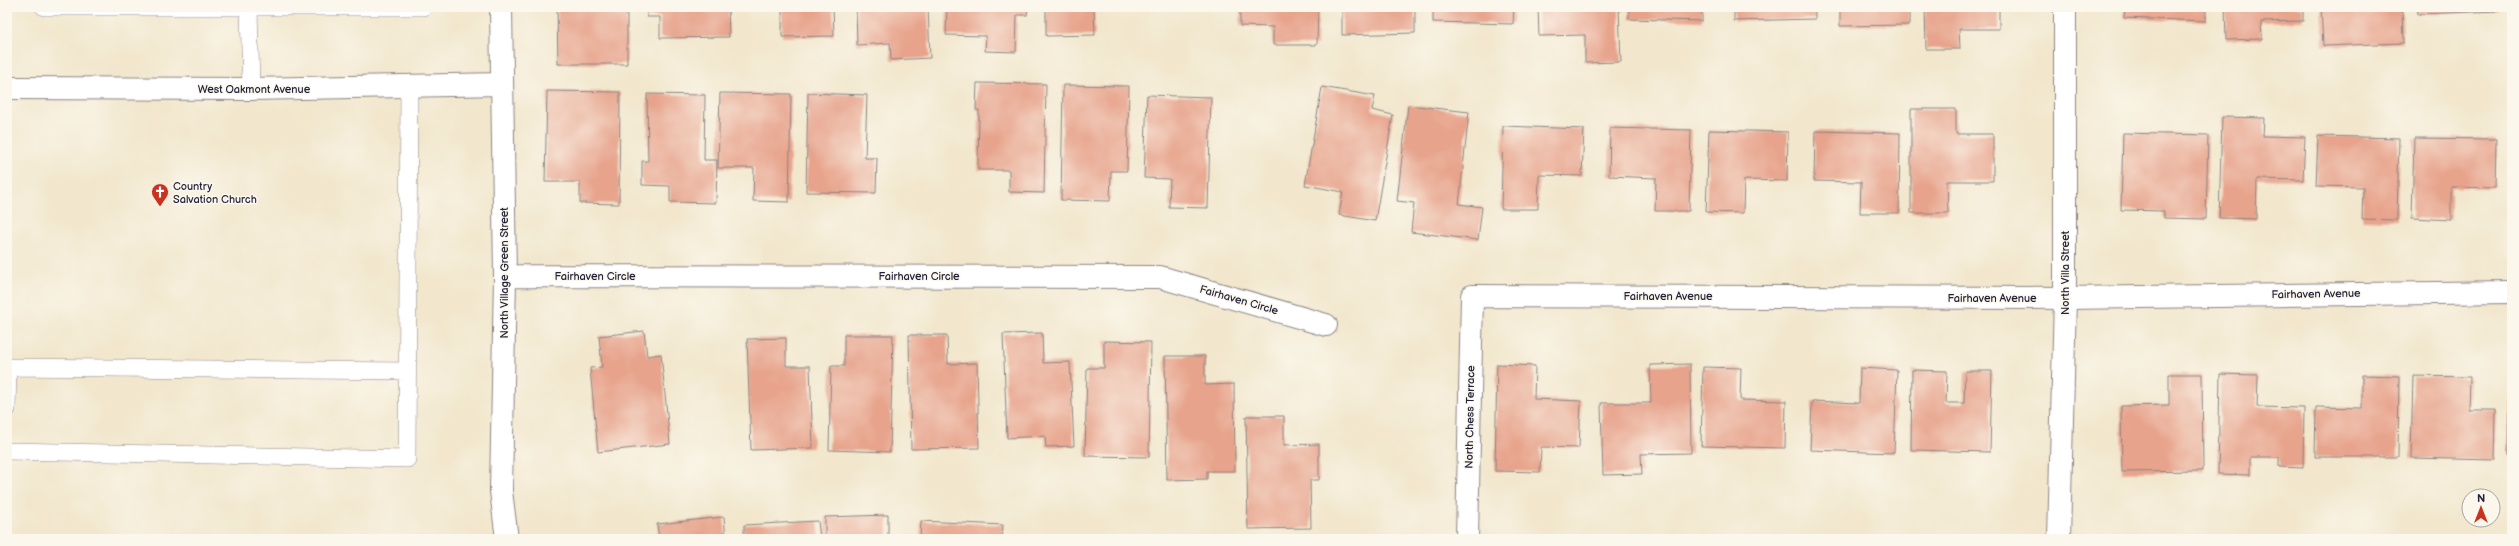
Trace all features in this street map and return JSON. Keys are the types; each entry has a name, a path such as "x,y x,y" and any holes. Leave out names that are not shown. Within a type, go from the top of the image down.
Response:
{"street":[{"name":"North Village Green Street","path":"501,7 505,276 501,491 508,539"},
{"name":"North Villa Street","path":"2059,539 2066,298 2066,7"},
{"name":"West Oakmont Avenue","path":"7,88 251,90 502,84"},
{"name":"Fairhaven Circle","path":"505,276 1160,277 1326,325"},
{"name":"Fairhaven Avenue","path":"1472,296 2066,298 2512,292"},
{"name":"North Chess Terrace","path":"1467,539 1472,296"}],"lane":[{"path":"44,7 424,7"},
{"path":"249,8 251,90"},
{"path":"7,451 407,459 409,86"},
{"path":"7,409 8,367 408,371"}],"building":[{"path":"557,7 627,7 627,64 558,64"},
{"path":"647,7 728,7 729,37 660,38 660,17 647,17"},
{"path":"782,7 833,7 834,36 782,37"},
{"path":"856,7 928,7 930,58 891,60 890,43 857,45"},
{"path":"947,7 1028,7 1027,15 1017,15 1016,52 985,51 986,36 946,35"},
{"path":"1046,7 1094,7 1095,35 1046,36"},
{"path":"1240,7 1318,7 1317,45 1273,45 1273,27 1240,26"},
{"path":"1342,7 1415,7 1415,33 1342,35"},
{"path":"1433,7 1514,7 1513,24 1433,22"},
{"path":"1538,7 1619,7 1621,62 1585,63 1585,35 1539,36"},
{"path":"1629,7 1702,7 1702,21 1629,19"},
{"path":"1734,7 1815,7 1815,19 1734,21"},
{"path":"1840,7 1909,7 1909,25 1840,26"},
{"path":"1925,7 1999,7 1999,29 1959,29 1960,49 1926,49"},
{"path":"2125,7 2206,7 2206,21 2124,18"},
{"path":"2225,7 2303,7 2303,21 2261,22 2262,39 2226,40"},
{"path":"2321,7 2402,7 2403,43 2323,46"},
{"path":"2417,7 2498,7 2499,11 2418,14"},
{"path":"977,83 1046,84 1044,193 1009,192 1009,170 978,170 979,110 976,110"},
{"path":"1063,85 1129,86 1127,171 1111,171 1110,201 1061,200"},
{"path":"1322,87 1375,96 1372,110 1393,115 1375,221 1339,215 1343,192 1305,185"},
{"path":"547,91 620,92 619,204 580,203 580,182 545,182"},
{"path":"720,93 791,94 789,202 753,201 754,168 718,168"},
{"path":"808,93 867,95 865,158 877,158 876,193 806,192"},
{"path":"647,94 705,95 704,160 717,160 716,203 670,202 670,186 642,185 642,161 648,161"},
{"path":"1147,95 1211,97 1208,208 1169,207 1170,179 1144,178"},
{"path":"1408,105 1469,112 1459,204 1482,207 1478,240 1411,232 1414,203 1397,201"},
{"path":"1911,109 1956,109 1956,134 1993,134 1993,181 1947,181 1948,213 1911,213"},
{"path":"2222,117 2264,118 2263,136 2305,137 2303,180 2257,179 2256,219 2219,218"},
{"path":"1503,126 1584,129 1582,176 1539,175 1538,209 1501,209"},
{"path":"1610,128 1691,130 1689,211 1655,211 1656,178 1609,176"},
{"path":"1709,130 1788,132 1787,181 1744,180 1743,213 1706,212"},
{"path":"1815,131 1900,133 1899,213 1860,213 1861,182 1814,181"},
{"path":"2123,133 2208,135 2206,219 2164,218 2164,211 2121,210"},
{"path":"2318,136 2399,138 2397,220 2362,219 2363,187 2316,186"},
{"path":"2414,138 2496,139 2495,188 2451,187 2451,220 2412,218"},
{"path":"644,331 647,356 661,354 670,444 598,452 590,368 602,367 599,336"},
{"path":"1042,333 1043,363 1070,362 1074,446 1046,447 1045,436 1007,438 1003,334"},
{"path":"844,335 893,335 890,452 829,450 831,366 844,366"},
{"path":"909,335 947,335 948,364 977,363 979,448 911,449"},
{"path":"786,338 786,366 810,366 813,448 751,450 747,339"},
{"path":"1104,341 1151,342 1149,457 1085,456 1087,368 1104,368"},
{"path":"1165,356 1205,356 1205,385 1234,384 1235,471 1207,471 1207,479 1167,480"},
{"path":"1497,364 1535,366 1534,399 1581,401 1579,448 1541,447 1540,472 1495,471"},
{"path":"1690,364 1691,453 1641,454 1642,474 1603,475 1601,403 1651,403 1650,365"},
{"path":"1703,367 1741,368 1740,400 1786,401 1785,448 1701,446"},
{"path":"1860,368 1897,370 1894,453 1810,450 1812,401 1859,403"},
{"path":"1912,370 1947,371 1946,403 1964,403 1965,371 1992,371 1990,452 1911,450"},
{"path":"2169,374 2202,374 2203,471 2122,472 2121,406 2169,405"},
{"path":"2220,374 2258,375 2257,407 2304,408 2303,468 2279,467 2279,457 2250,457 2250,475 2218,474"},
{"path":"2362,375 2399,376 2398,457 2315,457 2316,407 2362,408"},
{"path":"2413,376 2470,377 2469,410 2496,410 2495,460 2411,458"},
{"path":"2509,381 2512,381 2512,456 2508,455"},
{"path":"1246,416 1284,416 1284,445 1319,444 1319,480 1310,480 1311,528 1248,529"},
{"path":"888,515 888,539 825,539 825,517"},
{"path":"724,517 726,539 659,539 657,524"},
{"path":"818,521 820,539 744,539 744,525"},
{"path":"921,521 1003,525 1002,539 920,539"}],"place":[{"name":"Country Salvation Church","path":"160,207"}]}
